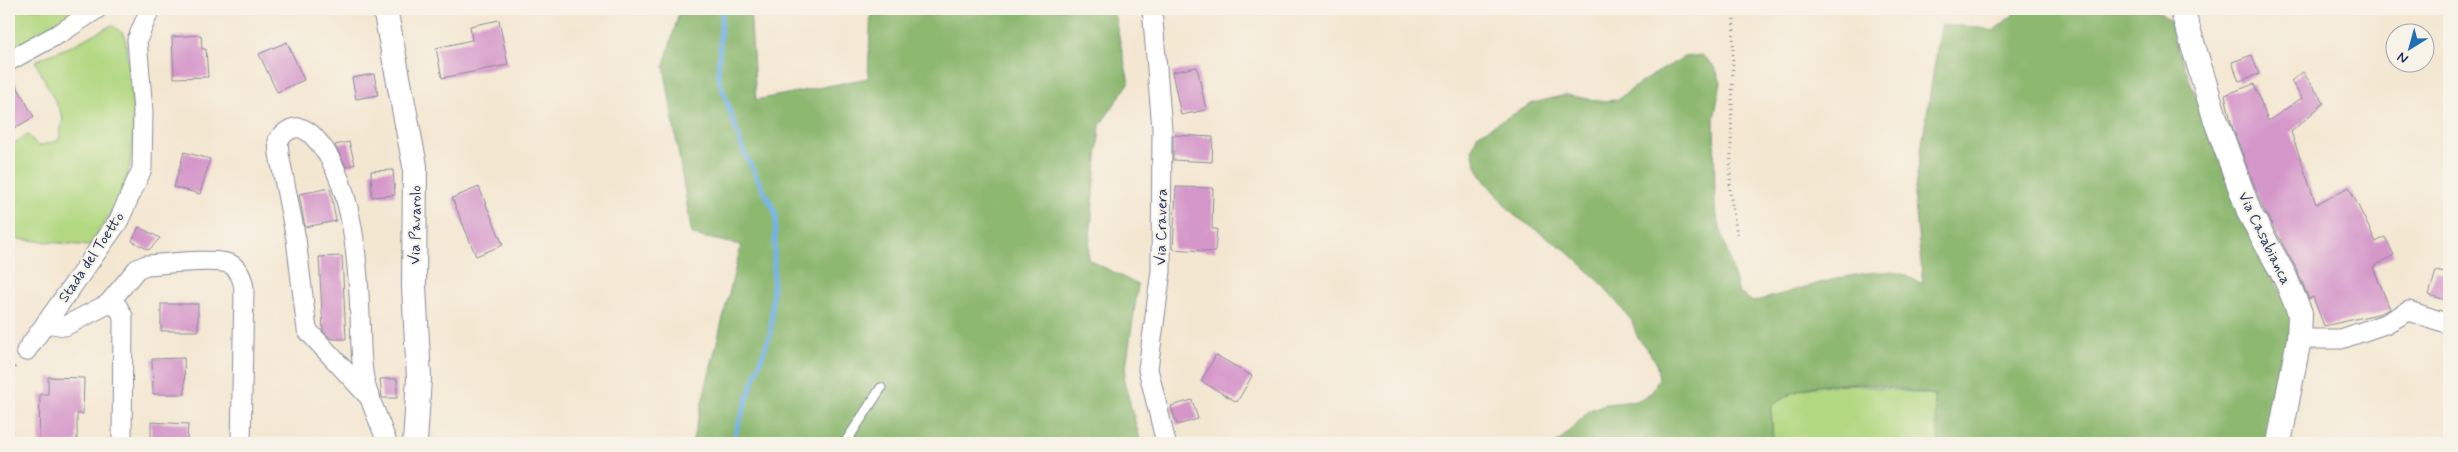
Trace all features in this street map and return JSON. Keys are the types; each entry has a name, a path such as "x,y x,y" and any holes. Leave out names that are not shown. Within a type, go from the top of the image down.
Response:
{"street":[{"path":"9,61 62,32 97,9"},
{"name":"Stada del Toetto","path":"26,351 118,222 142,169 142,111 137,40 150,9"},
{"name":"Via Pavarolo","path":"385,9 415,166 414,287 419,378 415,443"},
{"name":"Via Cravera","path":"1152,9 1162,129 1161,271 1148,369 1166,443"},
{"name":"Via Casabianca","path":"2182,9 2216,121 2250,214 2285,277 2300,313 2299,340 2279,443"},
{"path":"372,399 315,341 307,330 296,239 279,154 278,140 286,130 296,126 306,129 328,154 344,193 358,286 364,383 372,399 387,443"},
{"path":"46,323 65,326 108,304 137,269 146,265 216,262 231,264 243,280 244,289 241,443"},
{"path":"108,304 118,308 123,316 122,443"},
{"path":"2299,340 2341,339 2385,324 2409,311 2449,324"}],"lane":[{"path":"844,443 881,388"}],"path":[{"path":"1734,9 1730,193 1736,234"}],"green space":[{"path":"9,9 90,9 9,57"},
{"path":"680,9 750,9 756,100 868,78 871,9 1113,9 1129,83 1100,125 1088,259 1138,285 1124,381 1141,443 692,443 741,245 692,235 664,66"},
{"path":"2020,9 2157,9 2170,21 2178,49 2229,185 2265,266 2290,306 2294,330 2273,443 1939,443 1934,395 1849,383 1807,388 1788,395 1771,407 1773,443 1557,443 1590,410 1605,404 1637,401 1652,392 1659,378 1656,362 1637,336 1632,321 1601,283 1566,250 1514,215 1483,179 1476,166 1472,150 1477,135 1533,103 1566,95 1600,101 1617,100 1643,81 1684,57 1702,55 1715,67 1721,83 1714,118 1715,209 1739,293 1753,302 1849,276 1887,272 1902,274 1923,284 1914,194 1941,25 1977,27 1993,31"},
{"path":"112,25 125,35 133,117 131,158 127,178 120,197 89,246 9,238 9,146 28,135 39,146 59,140 63,117 35,61 71,46"},
{"path":"1850,384 1934,395 1939,443 1773,443 1771,407 1780,400 1808,388"}],"building":[{"path":"499,20 508,65 442,78 436,48 472,40 470,26"},
{"path":"201,35 202,49 206,49 208,77 174,78 172,37"},
{"path":"287,42 304,80 277,92 259,54"},
{"path":"2252,55 2259,74 2239,81 2232,62"},
{"path":"1197,67 1206,110 1181,115 1172,72"},
{"path":"9,72 34,117 9,131"},
{"path":"2303,72 2324,103 2291,132 2316,204 2349,187 2376,242 2385,237 2394,255 2373,267 2390,309 2378,314 2324,326 2313,297 2309,299 2297,270 2263,208 2232,126 2225,95 2254,84 2268,121 2302,98 2291,81"},
{"path":"374,74 378,95 356,99 352,78"},
{"path":"1173,135 1213,137 1212,162 1173,160"},
{"path":"349,142 355,164 346,167 335,145"},
{"path":"184,152 210,159 200,194 174,187"},
{"path":"393,170 395,195 372,197 371,171"},
{"path":"479,187 503,245 476,256 452,198"},
{"path":"1176,187 1213,188 1212,229 1217,229 1215,252 1173,249"},
{"path":"330,188 336,221 305,227 299,194"},
{"path":"139,227 160,238 149,250 132,241"},
{"path":"342,256 346,339 331,339 323,331 319,257"},
{"path":"2436,271 2449,274 2449,301 2429,295"},
{"path":"161,304 198,304 198,331 161,331"},
{"path":"1216,355 1252,376 1237,402 1201,381"},
{"path":"184,358 185,394 153,394 152,359"},
{"path":"48,377 84,378 83,414 77,414 77,443 39,443 40,394 48,394"},
{"path":"380,379 397,379 397,398 382,398"},
{"path":"1192,400 1198,419 1177,425 1171,406"},
{"path":"151,422 188,424 187,443 151,443"}],"waterway":[{"path":"722,9 718,76 743,150 776,214 771,331 732,443"}]}
